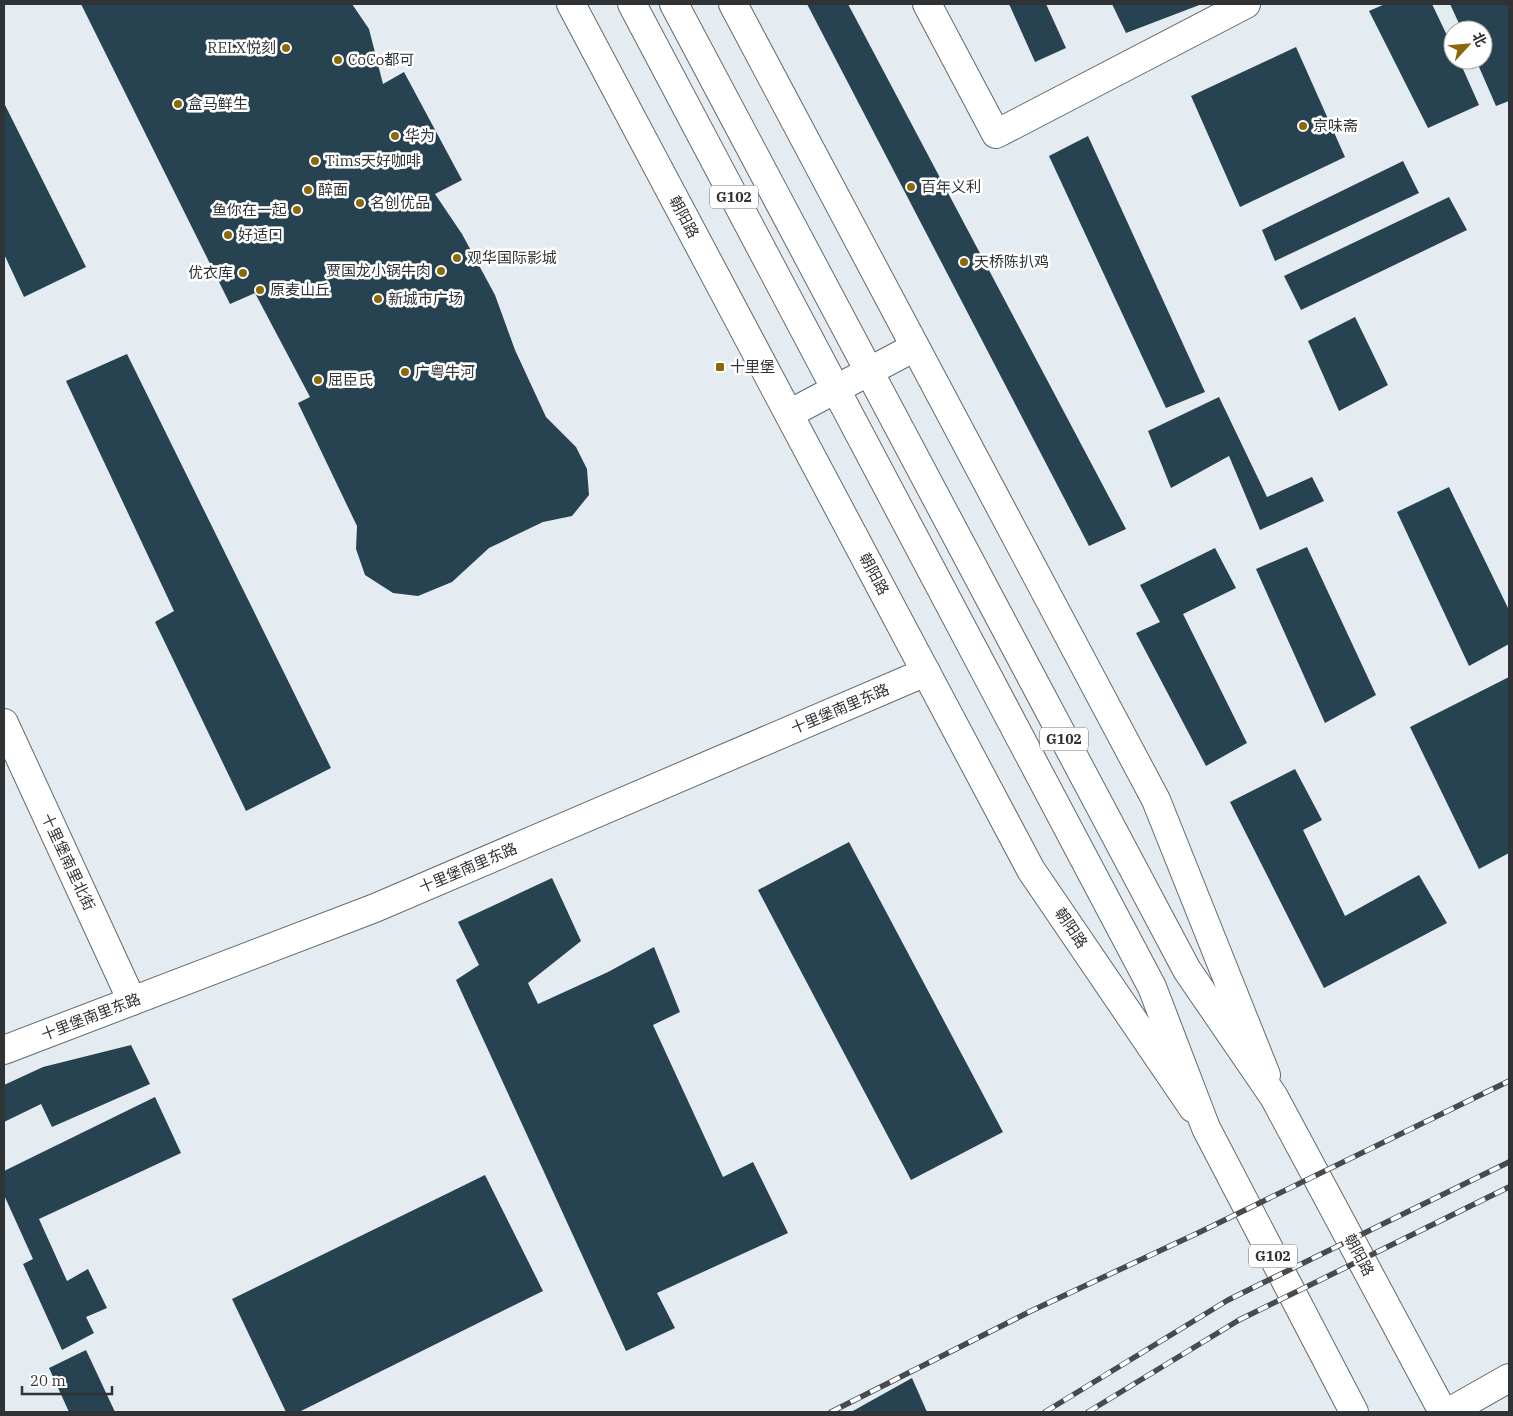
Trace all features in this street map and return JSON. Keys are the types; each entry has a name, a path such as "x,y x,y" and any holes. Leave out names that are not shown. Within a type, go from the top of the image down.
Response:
{"main road":[{"name":"朝阳路","path":"571,4 1031,870 1206,1128"},
{"name":"朝阳路","path":"632,4 1152,987 1206,1128 1354,1412"},
{"name":"朝阳路","path":"674,4 1187,970 1274,1097 1443,1412"},
{"name":"朝阳路","path":"733,4 1156,800 1274,1097"},
{"path":"927,4 996,134 1246,4"},
{"path":"789,414 915,347"},
{"name":"十里堡南里东路","path":"4,1050 375,908 926,672"},
{"name":"十里堡南里北街","path":"4,723 132,1001"},
{"path":"1449,1412 1509,1378"}],"building":[{"name":"新城市广场","path":"81,4 352,4 369,29 383,84 404,72 462,180 435,194 462,234 495,295 515,350 546,417 576,447 587,469 589,495 572,516 543,522 489,548 452,582 418,596 393,593 365,575 356,549 357,526 298,403 310,397 255,293 230,304"},
{"path":"807,4 848,4 1126,529 1089,546"},
{"path":"1009,4 1046,4 1066,48 1035,62"},
{"path":"1112,4 1202,4 1126,33"},
{"path":"1385,4 1432,4 1443,27 1443,70 1463,70 1479,105 1428,128 1369,11"},
{"path":"1450,4 1509,4 1509,101 1496,106 1480,70 1493,70 1493,20 1457,20"},
{"path":"1296,47 1345,157 1240,207 1191,96"},
{"path":"4,103 86,267 24,297 4,254"},
{"path":"1088,136 1205,392 1166,408 1049,156"},
{"path":"1403,161 1419,193 1275,261 1262,230"},
{"path":"1449,197 1467,230 1301,310 1284,276"},
{"path":"1355,317 1388,385 1339,411 1308,341"},
{"path":"127,354 331,768 246,811 155,622 174,611 66,381"},
{"path":"1219,397 1267,497 1312,477 1324,501 1260,530 1229,456 1171,488 1148,431"},
{"path":"1449,487 1509,610 1509,644 1469,666 1397,512"},
{"path":"1307,547 1376,695 1325,723 1256,569"},
{"path":"1215,548 1236,588 1183,614 1247,743 1206,766 1136,633 1160,622 1140,585"},
{"path":"1509,677 1509,853 1479,869 1410,727"},
{"path":"1295,769 1322,820 1303,830 1345,916 1419,875 1447,923 1324,988 1230,802"},
{"path":"849,842 1003,1132 911,1180 758,890"},
{"path":"552,878 581,941 528,983 538,1004 608,972 654,947 680,1012 653,1025 723,1177 753,1162 788,1233 657,1293 675,1328 626,1351 456,980 479,965 458,922"},
{"path":"131,1045 150,1084 52,1127 41,1104 4,1122 4,1085 43,1067"},
{"path":"155,1097 181,1153 39,1219 67,1281 88,1269 107,1308 86,1317 94,1333 62,1350 23,1264 33,1259 4,1195 4,1171"},
{"path":"485,1175 543,1291 299,1412 286,1412 232,1299"},
{"path":"86,1350 115,1412 69,1412 49,1368"},
{"path":"912,1378 927,1412 851,1412"}],"railway":[{"path":"831,1412 1031,1311 1200,1232 1509,1081"},
{"path":"1045,1412 1228,1300 1509,1162"},
{"path":"1088,1412 1239,1320 1509,1187"}],"place":[{"name":"RELX悦刻","path":"286,48"},
{"name":"CoCo都可","path":"338,60"},
{"name":"盒马鲜生","path":"178,104"},
{"name":"京味斋","path":"1303,126"},
{"name":"华为","path":"395,136"},
{"name":"Tims天好咖啡","path":"315,161"},
{"name":"百年义利","path":"911,187"},
{"name":"醉面","path":"308,190"},
{"name":"名创优品","path":"360,203"},
{"name":"鱼你在一起","path":"297,210"},
{"name":"好适口","path":"228,235"},
{"name":"观华国际影城","path":"457,258"},
{"name":"天桥陈扒鸡","path":"964,262"},
{"name":"贾国龙小锅牛肉","path":"441,271"},
{"name":"优衣库","path":"243,273"},
{"name":"原麦山丘","path":"260,290"},
{"name":"新城市广场","path":"378,299"},
{"name":"十里堡","path":"720,367"},
{"name":"广粤牛河","path":"405,372"},
{"name":"屈臣氏","path":"318,380"}]}
